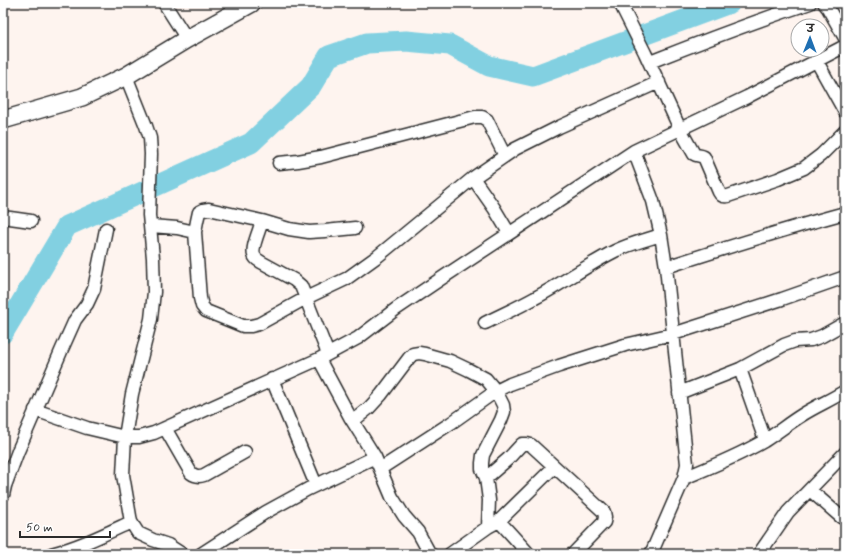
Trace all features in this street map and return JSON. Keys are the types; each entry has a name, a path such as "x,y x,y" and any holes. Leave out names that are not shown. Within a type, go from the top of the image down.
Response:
{"street":[{"path":"164,3 187,39"},
{"path":"3,120 82,97 126,76 187,39 252,3"},
{"path":"620,3 659,82 680,129 694,154 704,157 719,192 724,197 778,179 804,168 821,155 845,132"},
{"path":"647,58 699,42 810,3"},
{"path":"824,3 845,38"},
{"path":"35,410 86,428 125,437 139,437 154,433 272,380 358,338 426,288 634,151 747,97 845,46"},
{"path":"816,60 845,112"},
{"path":"126,76 150,138 150,220 154,292 151,319 132,394 125,437 123,476 131,522 138,533 168,545 182,554"},
{"path":"355,228 309,232 289,229 262,221 209,209 199,212 195,232 200,298 202,306 206,311 243,326 259,324 306,298 346,279 378,256 473,178 515,149 559,127 659,82"},
{"path":"279,163 321,157 475,117 482,117 487,120 505,156"},
{"path":"634,151 653,202 661,235 666,267 687,464 684,478 651,554"},
{"path":"473,178 494,208 509,234"},
{"path":"666,267 737,244 845,213"},
{"path":"3,217 32,221"},
{"path":"150,220 195,232"},
{"path":"262,221 254,248 254,255 256,259 294,280 301,286 323,356 353,421 374,457 392,497 404,516 418,532 430,554"},
{"path":"3,495 18,451 35,410 75,320 87,304 94,288 106,229"},
{"path":"485,323 533,299 615,251 631,244 661,235"},
{"path":"380,469 452,424 496,391 510,384 559,366 625,345 673,334 845,277"},
{"path":"679,393 740,369 784,345 795,341 811,340 822,336 845,322"},
{"path":"353,421 381,396 413,354 425,354 450,361 486,379 496,391 503,404 504,412 483,455 482,463 494,524 529,554"},
{"path":"740,369 765,440"},
{"path":"272,380 316,485"},
{"path":"684,478 716,466 765,440 803,414 845,391"},
{"path":"165,428 191,473 195,476 204,476 245,452"},
{"path":"486,478 508,459 522,444 531,446 604,512 606,517 604,522 574,554"},
{"path":"759,554 788,512 845,453"},
{"path":"204,553 266,512 316,485 374,457"},
{"path":"450,554 494,524 554,466"},
{"path":"810,490 845,519"},
{"path":"58,553 131,522"}],"waterway":[{"path":"3,333 67,226 251,143 311,86 329,56 367,43 406,41 450,45 489,66 533,76 730,3"}]}
